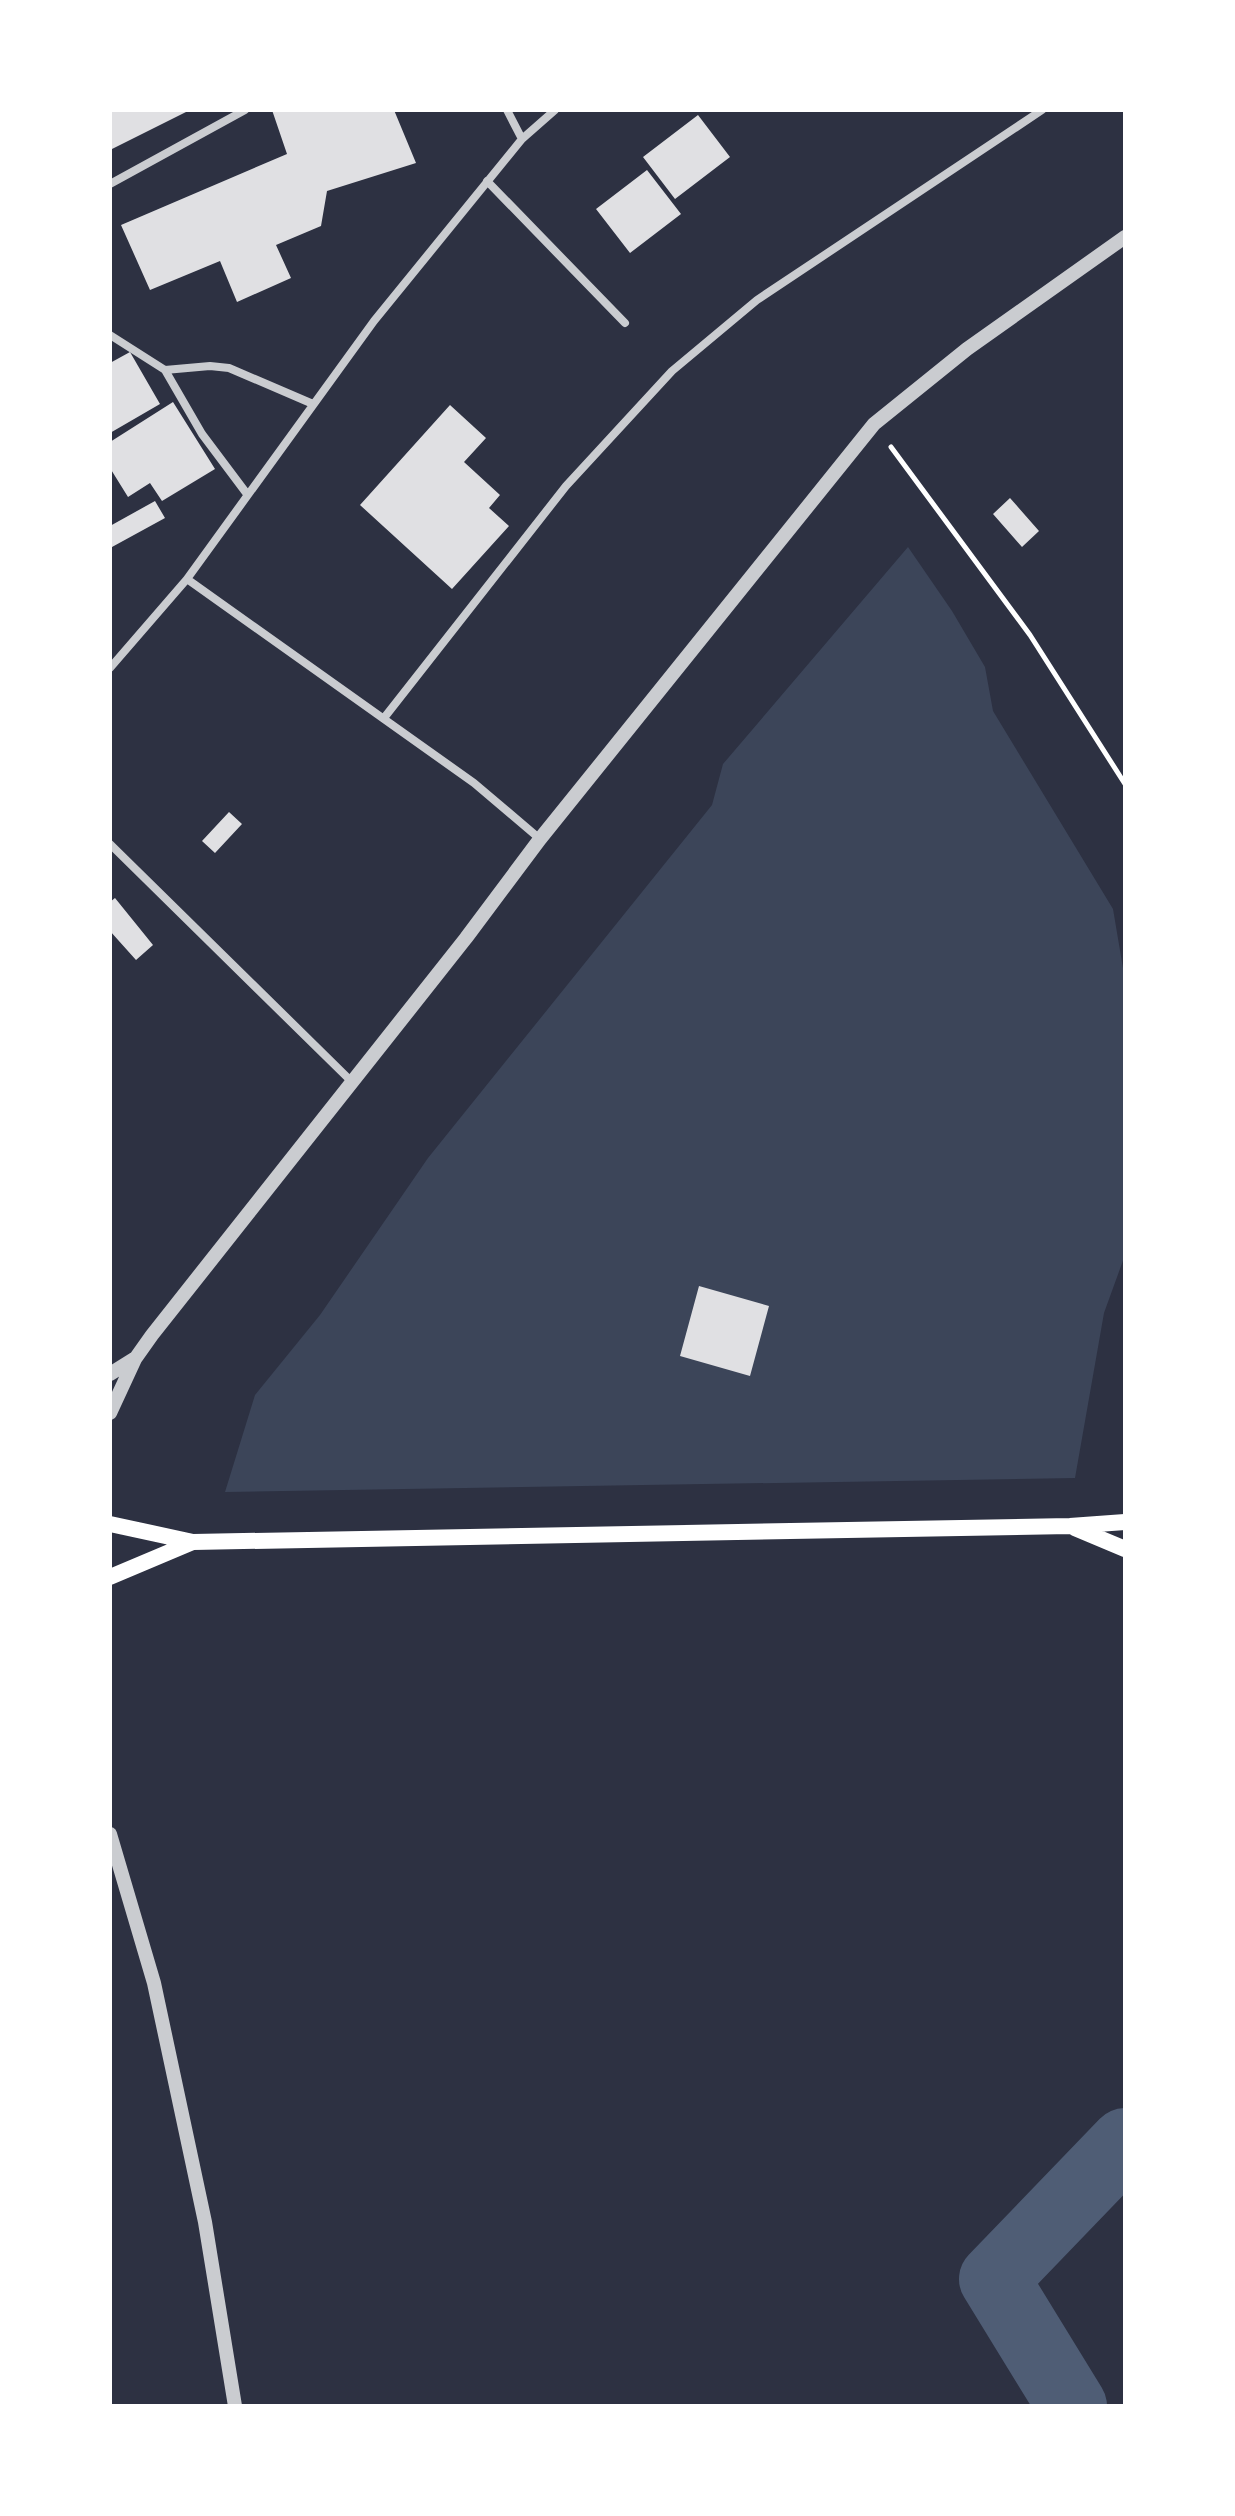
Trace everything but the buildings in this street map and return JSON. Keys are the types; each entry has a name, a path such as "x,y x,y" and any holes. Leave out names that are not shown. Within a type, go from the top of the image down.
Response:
{"main road":[{"path":"110,1524 193,1542 1070,1526 1125,1522"},
{"path":"1070,1526 1125,1549"},
{"path":"110,1577 193,1542"}],"street":[{"path":"110,184 245,110"},
{"path":"507,110 522,139"},
{"path":"110,668 187,579 374,321 522,139 555,110"},
{"path":"384,718 566,486 672,371 757,300 1042,110"},
{"path":"487,181 625,323"},
{"path":"110,1413 135,1359 466,938 540,839 874,424 967,349 1125,237"},
{"path":"110,335 165,370 202,434 247,494"},
{"path":"110,346 120,341"},
{"path":"165,370 210,366 229,368 313,404"},
{"path":"187,579 474,783 540,839"},
{"path":"110,844 351,1081"},
{"path":"110,1374 135,1359"},
{"path":"110,1834 154,1983 205,2222 235,2406"}],"path":[{"path":"874,424 1030,635 1125,784"}],"shaded area":[{"path":"908,547 952,611 985,667 993,711 1113,909 1125,980 1125,1255 1104,1313 1075,1478 225,1492 255,1395 320,1315 428,1158 712,805 723,764"}],"waterway":[{"path":"1072,2406 994,2279 1125,2143"}]}
